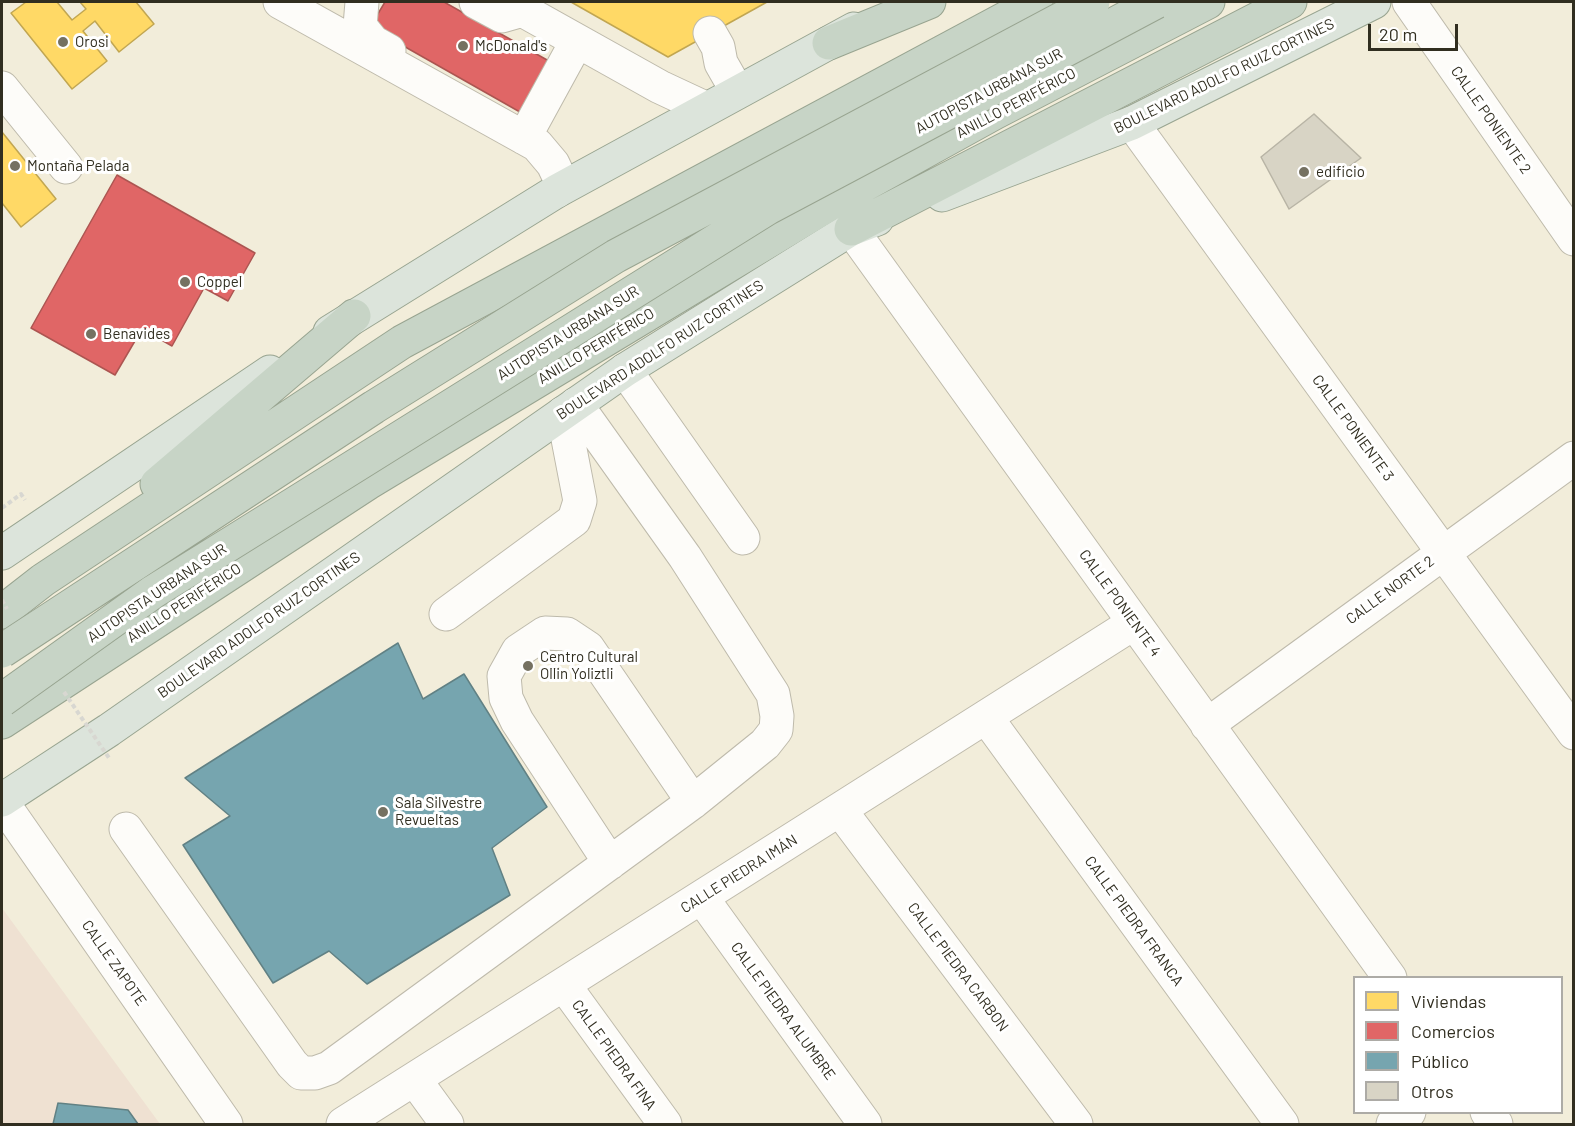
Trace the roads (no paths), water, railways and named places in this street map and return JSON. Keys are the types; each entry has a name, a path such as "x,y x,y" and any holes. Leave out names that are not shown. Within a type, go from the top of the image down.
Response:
{"highway":[{"path":"829,43 929,2"},
{"path":"43,580 402,342 1036,2"},
{"name":"AUTOPISTA URBANA SUR","path":"2,651 374,406 616,256 1093,2"},
{"name":"AUTOPISTA URBANA SUR","path":"2,700 153,592 768,208 1156,2"},
{"name":"ANILLO PERIFÉRICO","path":"2,722 368,483 843,215 996,112 1208,2"},
{"path":"843,215 1130,85 1290,2"},
{"path":"2,612 43,580 354,316"}],"main road":[{"path":"2,553 354,316 557,191 705,108 903,2"},
{"name":"BOULEVARD ADOLFO RUIZ CORTINES","path":"2,801 109,730 843,215 1132,123 1374,2"}],"street":[{"path":"280,2 537,145 553,164 561,181 557,191"},
{"path":"362,2 360,26 373,42 510,118 521,136"},
{"path":"476,2 502,16 515,6 660,87 705,108"},
{"name":"CALLE PONIENTE 2","path":"1409,2 1574,239"},
{"path":"521,136 578,41"},
{"path":"709,46 737,91"},
{"path":"3,94 66,167"},
{"name":"CALLE PONIENTE 3","path":"1132,123 1574,733"},
{"name":"CALLE PONIENTE 4","path":"843,215 1389,976"},
{"path":"625,370 743,538"},
{"path":"446,614 574,520 580,501 569,408"},
{"path":"126,830 292,1064 301,1072 315,1073 329,1068 693,802 765,744 776,730 777,716 773,694 685,557 569,408"},
{"name":"CALLE NORTE 2","path":"1207,724 1574,458"},
{"name":"CALLE PIEDRA IMÁN","path":"344,1125 1134,623"},
{"path":"610,862 517,721 506,699 504,676 518,651 545,633 567,634 588,648 693,802"},
{"name":"CALLE PIEDRA FRANCA","path":"986,717 1282,1125"},
{"name":"CALLE ZAPOTE","path":"2,801 226,1125"},
{"name":"CALLE PIEDRA CARBON","path":"840,810 1076,1125"},
{"name":"CALLE PIEDRA ALUMBRE","path":"702,898 865,1125"},
{"name":"CALLE PIEDRA FINA","path":"564,985 665,1125"},
{"path":"415,1080 447,1125"},
{"path":"1393,1125 1408,1114"}],"place":[{"name":"Orosi","path":"63,42"},
{"name":"McDonald's","path":"463,46"},
{"name":"Montaña Pelada","path":"15,166"},
{"name":"edificio","path":"1304,172"},
{"name":"Coppel","path":"185,282"},
{"name":"Benavides","path":"91,334"},
{"name":"Centro Cultural Ollin Yoliztli","path":"528,666"},
{"name":"Sala Silvestre Revueltas","path":"383,812"}]}
